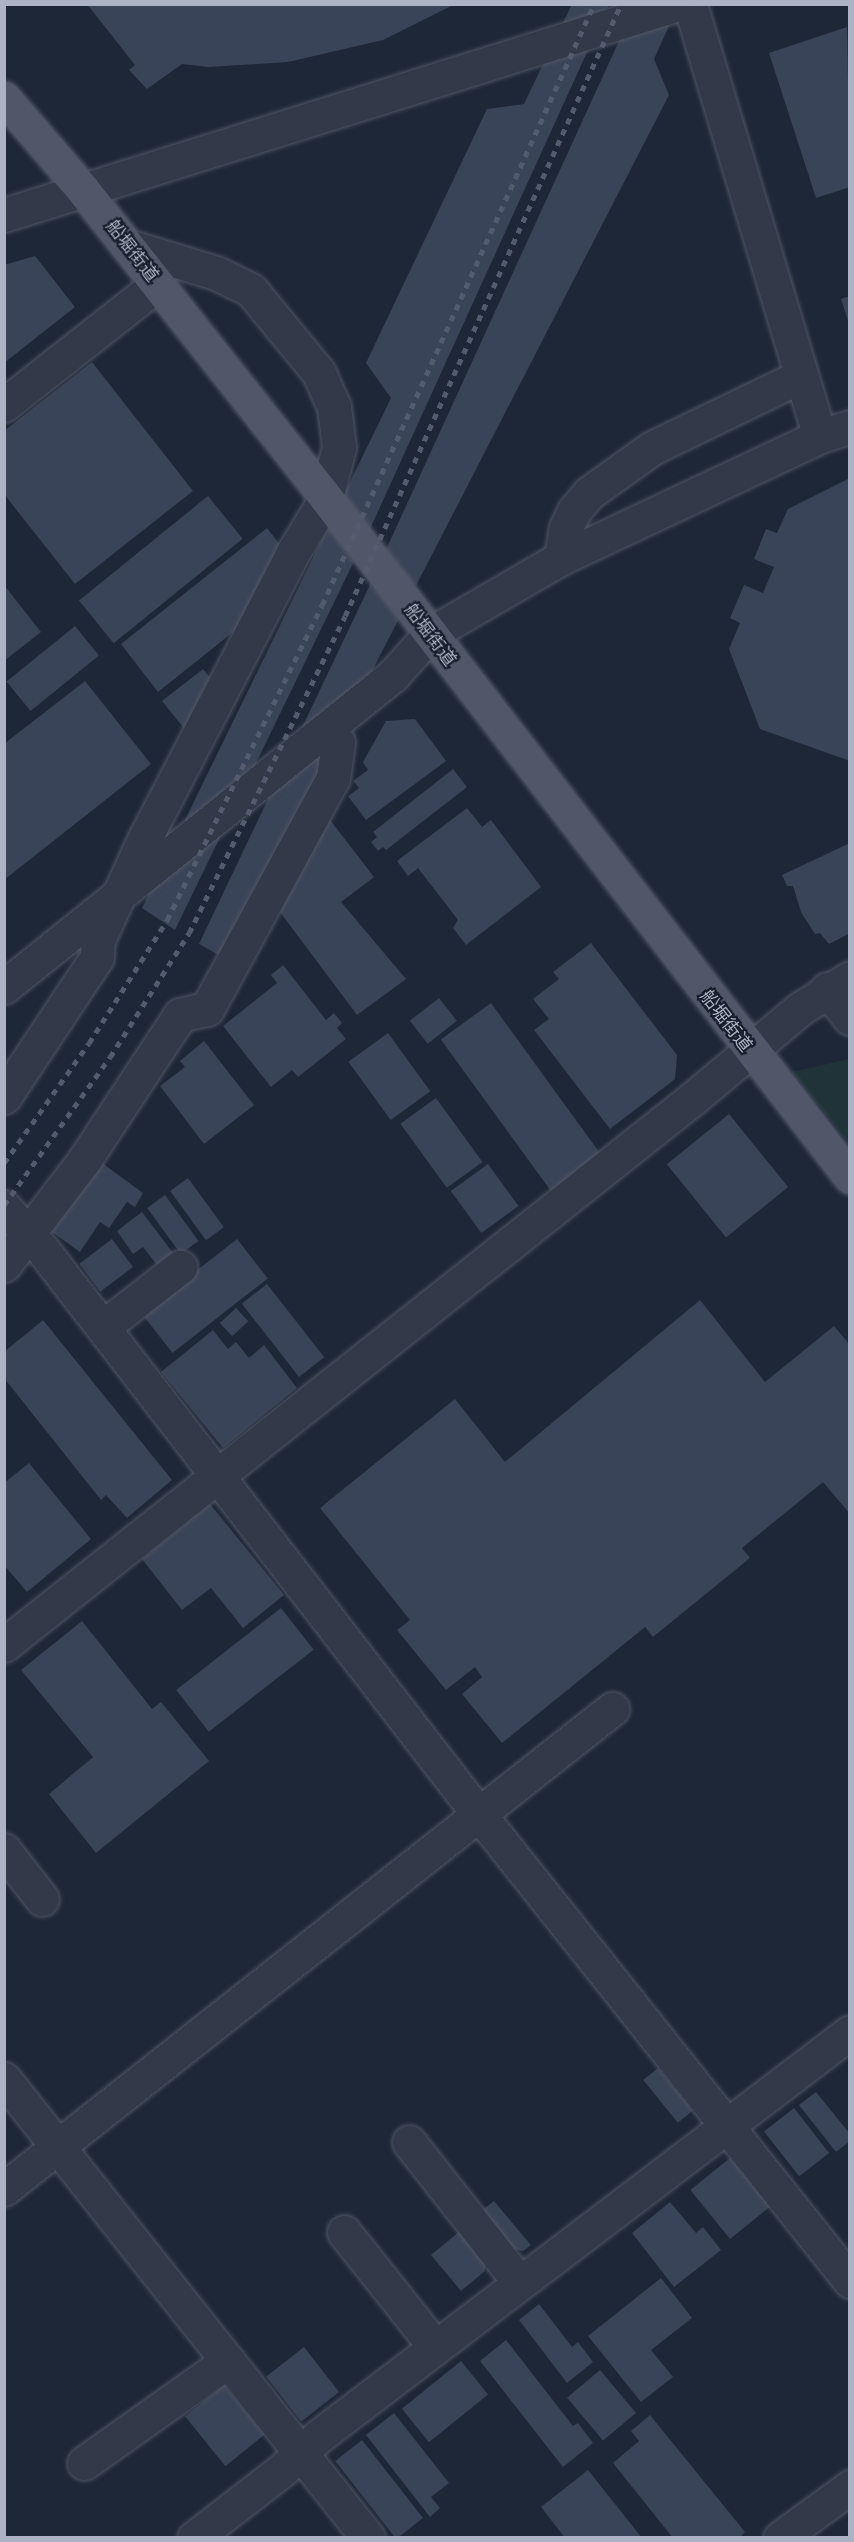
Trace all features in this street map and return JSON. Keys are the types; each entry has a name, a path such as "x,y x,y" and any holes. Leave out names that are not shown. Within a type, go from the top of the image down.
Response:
{"main road":[{"name":"船堀街道","path":"4,98 84,190 326,498 750,1052 849,1177"}],"street":[{"path":"4,216 678,4"},
{"path":"4,987 393,675 430,634 561,558 835,431 801,376 690,4"},
{"path":"4,1097 97,957 98,940 119,896 278,580 326,498 339,447 338,428 329,392 319,373 262,302 241,283 128,246"},
{"path":"4,405 158,284"},
{"path":"561,558 566,528 574,511 590,493 652,448 801,376"},
{"path":"4,1265 85,1159 180,1015 207,1009 333,778 338,742 328,728"},
{"path":"4,1645 838,983 849,1018"},
{"path":"4,1207 103,1328 478,1813 849,2281"},
{"path":"103,1328 180,1267"},
{"path":"4,2189 612,1709"},
{"path":"4,1850 42,1899"},
{"path":"194,2538 435,2347 849,2032"},
{"path":"4,2079 368,2538"},
{"path":"409,2142 520,2283"},
{"path":"344,2232 435,2347"},
{"path":"84,2463 228,2361"},
{"path":"780,2538 849,2487"}],"green space":[{"path":"850,1059 849,1143 792,1072"}],"building":[{"path":"87,4 455,4 383,40 288,62 208,67 182,64 147,89 129,70 135,65"},
{"path":"572,4 609,4 375,518 175,930 142,908 391,398 366,363 487,109 524,104"},
{"path":"636,4 679,4 654,59 669,95 224,958 199,944 368,589"},
{"path":"847,27 850,187 816,198 769,53"},
{"path":"35,256 75,307 4,363 4,265"},
{"path":"850,296 850,324 849,324 841,299"},
{"path":"92,362 193,491 75,584 4,494 4,431"},
{"path":"850,478 850,761 760,729 729,649 740,623 730,618 744,585 763,593 774,567 754,559 766,529 777,533 788,509"},
{"path":"208,496 243,539 114,643 79,600"},
{"path":"267,528 284,550 247,621 158,692 121,644"},
{"path":"4,585 41,632 4,661"},
{"path":"75,626 99,656 31,711 7,681"},
{"path":"203,669 213,681 187,732 162,701"},
{"path":"85,681 151,764 4,880 4,744"},
{"path":"415,719 446,761 366,820 348,796 359,788 353,781 368,770 363,762 386,721"},
{"path":"453,769 467,787 386,850 383,847 378,851 371,842 377,837 373,832"},
{"path":"467,808 482,827 491,820 541,887 466,945 453,928 458,920 418,868 408,876 397,861"},
{"path":"330,820 374,877 341,902 406,979 357,1015 280,912"},
{"path":"850,843 850,933 829,944 820,933 815,934 801,912 793,886 787,886 782,875"},
{"path":"591,943 677,1055 675,1079 610,1129 534,1030 549,1019 533,999 559,979 553,972"},
{"path":"283,965 326,1020 334,1013 342,1023 337,1028 346,1039 298,1077 292,1070 271,1087 223,1026 277,983 271,975"},
{"path":"439,998 457,1021 428,1044 410,1021"},
{"path":"491,1003 602,1156 552,1192 441,1039"},
{"path":"388,1033 430,1091 391,1120 348,1062"},
{"path":"204,1041 254,1105 204,1144 160,1086 185,1067 180,1061"},
{"path":"436,1098 482,1162 447,1188 400,1124"},
{"path":"729,1114 788,1187 726,1237 667,1164"},
{"path":"102,1163 143,1193 135,1207 127,1202 109,1228 100,1222 80,1252 52,1232"},
{"path":"488,1164 519,1206 481,1233 451,1191"},
{"path":"188,1178 224,1227 206,1240 170,1191"},
{"path":"165,1195 199,1241 181,1254 147,1208"},
{"path":"142,1212 173,1253 157,1265 143,1247 133,1254 117,1231"},
{"path":"112,1239 133,1267 100,1292 79,1264"},
{"path":"237,1239 268,1278 172,1353 142,1313"},
{"path":"267,1284 324,1357 299,1377 242,1304"},
{"path":"700,1300 765,1382 834,1326 850,1345 850,1514 823,1482 742,1548 750,1558 653,1637 645,1627 502,1743 462,1694 482,1677 475,1667 446,1690 397,1630 410,1620 320,1508 455,1399 505,1462"},
{"path":"236,1308 248,1321 232,1336 220,1323"},
{"path":"43,1320 172,1480 127,1518 106,1495 101,1500 4,1378 4,1352"},
{"path":"213,1330 228,1349 236,1342 249,1358 264,1345 297,1388 223,1448 161,1372"},
{"path":"29,1463 91,1539 27,1592 4,1565 4,1483"},
{"path":"210,1504 284,1595 243,1628 211,1588 182,1610 142,1559"},
{"path":"281,1608 314,1650 209,1732 176,1690"},
{"path":"82,1621 152,1709 161,1702 209,1761 96,1853 49,1794 93,1757 21,1670"},
{"path":"658,2068 693,2111 678,2123 643,2080"},
{"path":"816,2092 850,2134 850,2141 836,2152 799,2105"},
{"path":"794,2108 829,2153 799,2176 764,2131"},
{"path":"730,2158 770,2207 730,2239 690,2190"},
{"path":"494,2201 531,2245 523,2251 512,2249 481,2211"},
{"path":"670,2202 696,2233 703,2227 721,2250 674,2287 632,2233"},
{"path":"460,2231 485,2261 485,2271 461,2291 431,2255"},
{"path":"661,2278 692,2318 651,2350 673,2377 641,2402 588,2336"},
{"path":"539,2304 572,2347 578,2342 593,2362 567,2383 519,2320"},
{"path":"506,2340 573,2426 578,2423 593,2443 563,2467 480,2361"},
{"path":"304,2347 339,2392 301,2421 266,2377"},
{"path":"461,2361 488,2394 429,2442 402,2409"},
{"path":"600,2370 636,2413 603,2441 567,2398"},
{"path":"224,2385 264,2435 225,2466 185,2416"},
{"path":"394,2413 449,2483 431,2497 440,2508 430,2517 366,2435"},
{"path":"650,2415 745,2532 739,2538 673,2538 613,2463 639,2441 631,2431"},
{"path":"362,2440 423,2518 395,2538 335,2461"},
{"path":"588,2470 642,2538 565,2538 541,2507"}],"railway":[{"path":"4,1163 89,1043 167,920 322,605 594,4"},
{"path":"4,1205 110,1057 189,933 345,616 621,4"}]}
